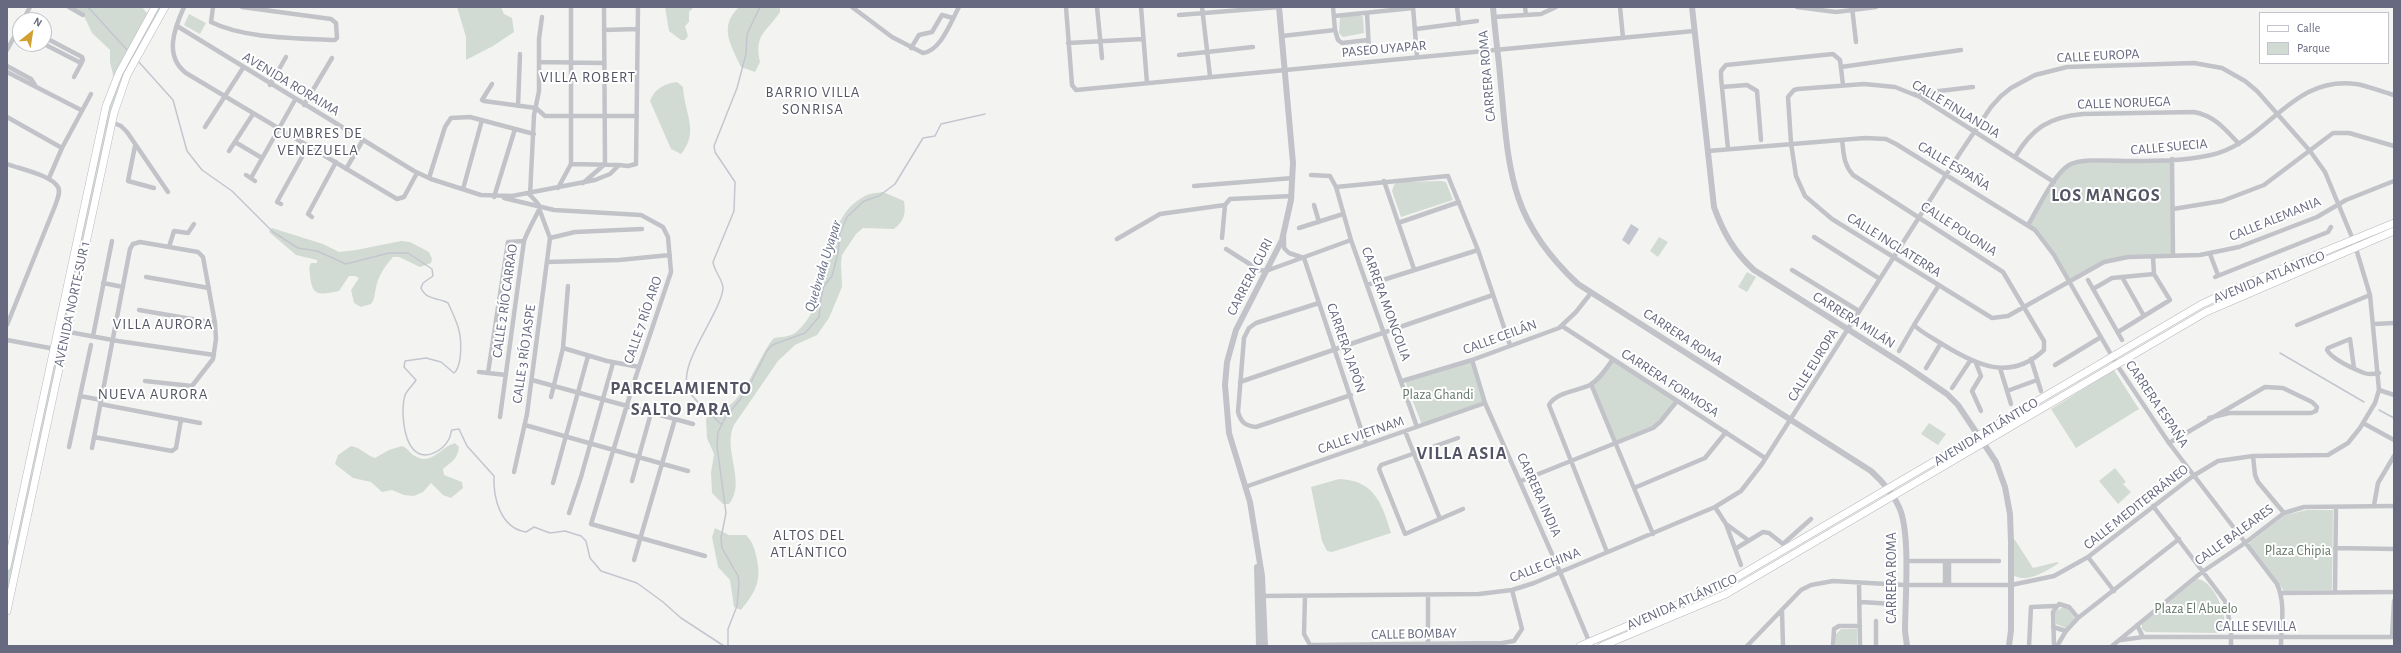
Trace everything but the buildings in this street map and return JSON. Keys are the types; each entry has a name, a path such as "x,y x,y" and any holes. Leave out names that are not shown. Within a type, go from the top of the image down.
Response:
{"main road":[{"name":"AVENIDA NORTE-SUR 1","path":"7,567 105,113 124,62 155,7"},
{"name":"AVENIDA NORTE-SUR 1","path":"7,611 111,122 120,91 131,67 165,7"},
{"name":"AVENIDA ATLÁNTICO","path":"1580,646 1590,644 1722,586 1890,493 1984,444 2206,312 2355,245 2394,223"},
{"name":"AVENIDA ATLÁNTICO","path":"1602,646 1726,594 1980,436 2202,304 2245,284 2394,231"}],"street":[{"path":"69,7 83,15"},
{"path":"184,7 177,26 173,56 177,65 186,73 397,199 404,197 418,173"},
{"path":"213,7 212,22 261,36 335,40 338,38 336,22 331,19 277,9 242,7"},
{"path":"558,188 571,164 571,7"},
{"path":"604,7 605,164"},
{"path":"571,164 628,166 636,164 638,7"},
{"path":"852,7 882,30 911,48 923,53 931,51 938,44 959,7"},
{"path":"1066,7 1068,43 1143,39"},
{"path":"1097,7 1102,58"},
{"path":"1141,7 1147,83"},
{"path":"1179,15 1202,10 1279,7"},
{"name":"CARRERA GURI","path":"1259,646 1258,553 1250,502 1229,433 1226,405 1227,362 1231,346 1246,309 1284,235 1292,196 1293,178 1279,7"},
{"path":"1333,7 1335,30 1338,40 1342,42 1368,40"},
{"path":"1334,16 1413,7 1416,29 1417,57"},
{"path":"1457,7 1459,24"},
{"name":"CARRERA ROMA","path":"1493,7 1509,168 1516,194 1531,229 1544,250 1561,268 1591,293 1871,471 1899,506 1903,522 1907,646"},
{"path":"1525,7 1526,15"},
{"path":"1494,17 1541,14 1556,7"},
{"path":"1620,7 1623,38"},
{"name":"CARRERA MILÁN","path":"1692,7 1714,207 1726,235 1741,258 1754,270 1947,394 1958,405 1980,436 1996,462 2005,487 2010,514 2011,630 2009,646"},
{"path":"1797,7 1836,12 1852,8 1876,7"},
{"path":"1852,8 1856,42"},
{"path":"1202,10 1210,76"},
{"path":"1367,13 1369,50"},
{"path":"911,48 919,35 932,32 942,15 953,18"},
{"path":"542,17 539,35 539,91 536,108 530,195 540,209 550,238 575,232 642,229"},
{"path":"1416,29 1476,21"},
{"name":"AVENIDA RORAIMA","path":"177,26 270,85 418,173 463,189 494,197 530,195 581,184 604,177 619,166"},
{"path":"604,30 638,29"},
{"path":"1282,36 1335,30"},
{"name":"PASEO UYAPAR","path":"1068,43 1072,85 1076,90 1210,76 1694,31"},
{"path":"7,50 12,41"},
{"path":"52,41 82,57 82,62 74,76"},
{"path":"52,48 82,62"},
{"path":"1180,55 1253,48"},
{"path":"1840,67 1961,50"},
{"path":"518,106 520,54"},
{"path":"1728,149 1721,71 1730,64 1833,54 1839,58 1843,85"},
{"path":"270,85 286,57"},
{"path":"304,105 332,58"},
{"path":"539,62 604,62"},
{"name":"CALLE EUROPA","path":"1791,421 1919,217 1991,107 2011,88 2035,75 2067,67 2209,65 2233,73 2245,81 2277,114 2310,151 2325,172 2355,245"},
{"path":"7,66 31,79 36,85 81,110"},
{"path":"205,127 243,68"},
{"path":"7,72 31,85 36,85"},
{"path":"492,84 482,101 536,108 545,116 637,116"},
{"name":"CALLE FINLANDIA","path":"1790,93 1798,89 1843,85 1882,84 1914,94 2054,182"},
{"name":"CALLE SUECIA","path":"2028,225 2054,182 2064,169 2076,162 2172,159 2212,155 2239,144 2257,133 2277,114 2300,96 2318,86 2328,84 2357,84 2394,95"},
{"path":"1722,87 1747,85 1757,91 1761,140"},
{"path":"1914,94 1973,87"},
{"name":"CALLE INGLATERRA","path":"1790,93 1787,101 1796,176 1805,196 1832,219 1992,318 2008,316 2069,282"},
{"path":"49,178 81,110 91,94"},
{"path":"251,178 295,100"},
{"name":"CALLE NORUEGA","path":"2015,157 2023,143 2040,127 2065,116 2083,114 2194,112 2205,114 2222,124 2239,144"},
{"path":"229,151 253,114"},
{"path":"429,178 449,120 462,116 534,134"},
{"path":"7,117 62,148"},
{"path":"463,189 482,120"},
{"path":"111,122 124,128 168,192"},
{"path":"494,197 515,129"},
{"path":"2173,209 2222,201 2247,193 2264,185 2333,134 2341,132 2394,146"},
{"name":"CALLE ESPAÑA","path":"1708,151 1791,143 1886,139 1947,174 2028,225 2045,243 2113,358"},
{"path":"346,169 363,140"},
{"name":"CALLE POLONIA","path":"1842,140 1847,168 2003,272 2044,341 2045,347 2040,354 2031,359"},
{"path":"235,142 262,158"},
{"path":"135,146 128,181 154,188"},
{"path":"281,204 277,202 308,146"},
{"path":"2172,159 2173,255"},
{"path":"312,217 308,214 336,162"},
{"path":"7,164 49,178 57,186 58,197 7,325"},
{"path":"581,184 605,164"},
{"path":"1311,175 1330,176 1336,187 1446,175 1451,179 1478,250 1510,346"},
{"path":"1194,186 1293,178"},
{"path":"1384,181 1414,269"},
{"name":"CALLE ALEMANIA","path":"2069,282 2104,262 2128,257 2210,254 2255,242 2318,217 2338,205 2394,181"},
{"name":"CARRERA MONGOLIA","path":"1336,187 1351,240 1417,427"},
{"path":"1222,238 1226,205 1230,199 1292,196"},
{"path":"502,197 540,209"},
{"path":"1398,223 1459,202"},
{"path":"1117,239 1160,214 1226,205"},
{"path":"1314,205 1319,222"},
{"name":"CALLE 7 RÍO ARO","path":"540,209 641,215 663,227 668,237 671,272 639,367 615,450 591,524 641,538"},
{"name":"CALLE 2 RÍO CARRAO","path":"500,417 524,241 530,225 540,209"},
{"path":"1299,228 1343,214"},
{"path":"169,247 174,231 188,233 191,231 194,224"},
{"path":"2210,254 2216,276 2328,232 2331,227"},
{"path":"1284,235 1284,248 1289,253 1304,258"},
{"path":"1814,237 1880,279"},
{"name":"CALLE 3 RÍO JASPE","path":"514,472 525,425 532,380 550,238"},
{"path":"1226,250 1259,270 1266,272 1351,240"},
{"path":"92,336 112,241"},
{"path":"488,373 508,242 524,241"},
{"path":"92,448 122,287 133,244 140,242 200,254 204,260 215,323 214,355 207,368 192,386 145,381"},
{"name":"CALLE MEDITERRÁNEO","path":"1747,646 1801,590 1811,585 1833,581 1859,584 2011,585 2054,576 2088,557 2193,476 2218,461 2254,456 2328,455 2348,443 2363,423 2375,403 2380,390 2370,295 2355,245"},
{"path":"1367,285 1478,250"},
{"path":"547,262 619,260 670,255"},
{"path":"2118,332 2169,302 2170,298 2154,274 2153,257"},
{"name":"CARRERA JAPÓN","path":"1304,258 1366,444"},
{"path":"1792,270 1860,311"},
{"path":"2093,289 2112,278 2154,274"},
{"path":"146,277 209,288"},
{"path":"2122,277 2144,316"},
{"path":"2088,280 2122,340"},
{"path":"103,283 122,287"},
{"path":"1899,352 1939,285"},
{"path":"551,396 563,348 568,286"},
{"name":"CALLE CEILÁN","path":"1402,381 1472,360 1562,326 1576,312 1591,293"},
{"path":"1240,382 1493,295"},
{"path":"2297,325 2370,295"},
{"path":"1319,303 1256,323 1249,328 1244,338 1238,412 1240,420 1249,426 1256,427 1350,395"},
{"path":"139,310 215,323"},
{"path":"2374,324 2394,323"},
{"path":"1914,325 1941,344 1976,363 2000,368 2014,366 2031,359 2040,391"},
{"name":"CARRERA FORMOSA","path":"1562,326 1765,458"},
{"path":"58,330 112,340 214,355"},
{"path":"2055,365 2101,337"},
{"path":"2354,368 2350,339 2326,350 2330,354 2354,368 2364,373 2379,373"},
{"path":"7,340 55,349"},
{"path":"1926,368 1941,344"},
{"path":"69,447 91,345"},
{"path":"563,348 588,356 639,367"},
{"path":"553,483 588,356"},
{"name":"CARRERA ESPAÑA","path":"2113,358 2168,443 2276,584 2281,593 2283,608 2281,646"},
{"path":"1607,552 1570,462 1549,405 1555,398 1591,384 1602,374 1613,359"},
{"name":"CARRERA INDIA","path":"1472,360 1485,403 1521,481 1590,644"},
{"path":"1952,388 1970,361"},
{"path":"568,513 613,362"},
{"path":"1976,363 1981,376 1972,391 1981,411"},
{"path":"2000,368 2012,404"},
{"path":"479,372 506,375"},
{"path":"532,380 693,424"},
{"path":"2007,391 2037,380"},
{"path":"1591,384 1653,534"},
{"path":"2168,443 2209,418 2265,387 2283,388 2312,402 2317,407 2316,411 2311,413 2229,413 2209,418"},
{"path":"2380,390 2394,395"},
{"path":"80,396 100,402 200,423"},
{"path":"1521,481 1653,428 1660,422 1677,401"},
{"name":"CALLE VIETNAM","path":"1245,487 1485,403"},
{"path":"632,481 651,412"},
{"path":"634,560 676,419"},
{"path":"94,437 172,451 176,448 181,420"},
{"name":"CALLE CHINA","path":"1259,597 1479,594 1512,590 1560,572 1715,508 1741,491 1791,421"},
{"path":"2363,423 2394,440"},
{"path":"525,425 688,471"},
{"path":"1405,432 1440,520"},
{"path":"1634,488 1704,458 1726,432"},
{"path":"1458,438 1379,467 1404,533 1407,535 1463,509"},
{"path":"2254,456 2255,475 2258,482 2284,513"},
{"path":"2374,505 2378,483 2394,456"},
{"name":"CALLE BALEARES","path":"2112,646 2202,572 2245,544 2284,513 2304,507 2374,505 2394,506"},
{"path":"2153,506 2225,601 2229,611 2231,646"},
{"path":"2335,592 2336,507"},
{"path":"1715,508 1726,524 1741,565"},
{"path":"1735,549 1748,540 1766,532 1783,544 1811,519"},
{"path":"1726,524 1748,540"},
{"path":"641,538 705,556"},
{"path":"2057,646 2066,631 2078,618 2179,539"},
{"path":"2335,548 2394,549"},
{"path":"2088,557 2114,591"},
{"path":"1909,561 1999,561"},
{"path":"1947,561 1947,585"},
{"path":"1859,584 1861,602 1860,646"},
{"name":"CALLE BOMBAY","path":"1304,596 1304,634 1310,645 1502,643 1514,641 1522,629 1512,590"},
{"path":"2281,593 2394,592"},
{"path":"1428,595 1428,644"},
{"name":"CARRERA GURI","path":"1259,597 1265,646"},
{"path":"2393,637 2394,601"},
{"path":"1861,602 1893,604"},
{"path":"2029,646 2031,607 2055,606 2059,604 2069,607 2078,618"},
{"path":"2054,646 2053,627 2055,606"},
{"path":"1782,611 1783,646"},
{"path":"1876,621 1876,646"},
{"path":"2137,625 2143,637"},
{"path":"1833,646 1834,629 1839,626 1860,626"},
{"path":"2053,627 2066,631"},
{"name":"CALLE SEVILLA","path":"2119,640 2143,637 2393,637"}],"green space":[{"path":"69,7 142,7 149,16 155,7 165,7 120,91 7,611 7,567 114,79 110,62 110,50 92,33 84,16"},
{"path":"457,7 501,7 504,14 512,18 514,32 493,46 466,60 466,37"},
{"path":"665,7 694,7 689,12 689,22 685,26 688,36 685,40 681,40 669,31"},
{"path":"739,7 780,7 780,12 762,34 760,39 760,62 755,72 741,67 730,44 728,36 729,22"},
{"path":"189,14 206,23 200,34 184,25"},
{"path":"1359,14 1363,17 1364,33 1343,37 1339,33 1340,16"},
{"path":"677,82 683,87 690,122 687,146 681,154 671,149 650,101 654,93 660,87"},
{"path":"2172,159 2173,255 2113,259 2069,282 2054,255 2028,225 2054,182 2064,169 2076,163"},
{"path":"1397,182 1446,182 1453,200 1401,217 1392,191"},
{"path":"883,192 904,201 904,217 894,229 863,228 856,234 842,255 842,287 829,318 817,335 795,345 778,361 734,425 731,435 731,445 736,486 734,495 729,504 723,504 712,493 711,473 714,454 707,438 706,419 712,411 722,410 732,404 748,382 774,338 795,333 808,319 816,302 832,242 839,223 850,208 865,196"},
{"path":"272,228 323,244 339,252 401,241 410,242 429,252 432,259 431,263 420,267 399,257 393,257 380,275 374,299 371,304 361,307 354,303 351,290 359,278 349,276 339,291 318,293 315,291 311,282 309,269 311,263 317,263 317,260 296,255 269,232"},
{"path":"1659,237 1668,242 1658,257 1650,251"},
{"path":"1747,272 1756,277 1747,292 1738,287"},
{"path":"1613,360 1676,401 1653,427 1616,442 1592,384"},
{"name":"Plaza Ghandi","path":"1470,361 1483,403 1422,425 1405,381"},
{"path":"2114,370 2139,409 2076,448 2051,409"},
{"path":"1929,423 1946,434 1938,445 1921,434"},
{"path":"455,443 459,447 457,455 454,460 443,469 444,475 462,482 463,488 451,498 443,495 431,483 423,492 414,496 404,495 392,490 382,492 371,482 353,478 335,464 338,455 351,446 358,448 375,458 389,450 402,446 415,456 422,459 427,459"},
{"path":"2115,468 2126,482 2123,484 2131,492 2118,504 2099,481"},
{"path":"1339,479 1351,480 1361,484 1375,495 1384,512 1391,533 1332,552 1327,551 1322,541 1311,487"},
{"name":"Plaza Chipia","path":"2307,510 2333,510 2332,590 2284,591 2248,544 2285,515"},
{"path":"715,528 729,535 746,535 754,549 758,564 757,584 741,610 734,607 730,580 718,567 712,537"},
{"path":"2011,539 2015,540 2033,568 2057,562 2059,563 2042,573 2030,577 2024,578 2013,575"},
{"name":"Plaza El Abuelo","path":"2197,579 2209,585 2219,600 2224,617 2225,625 2223,631 2216,633 2146,632 2142,629 2142,624"},
{"path":"2063,607 2068,609 2075,619 2066,628 2056,624 2055,612"},
{"path":"1841,629 1857,629 1857,646 1836,646 1835,635"}],"shaded area":[{"path":"1631,224 1639,229 1629,245 1622,240"}],"waterway":[{"path":"88,7 128,51"},
{"path":"721,424 692,395 689,391 686,380 693,354 715,312 723,288 713,262 734,211 735,182 715,152 714,146 737,88 746,54 747,34 760,7"},
{"path":"138,61 173,100 187,151 202,170 232,191 273,232 298,248 317,251 346,264 389,253 408,253 432,269 433,276 423,283 421,288 426,295 448,303 455,317 459,330 461,351 457,369 454,373 441,362 426,358 405,361 404,367 416,380 405,395 403,408 405,431 410,444 417,453 428,455 438,451 450,438 452,430 459,429 467,446 494,476 497,502 504,518 510,525 526,532 534,527 550,533 565,531 581,536 586,541 590,558 601,571 637,583 663,602 681,618 724,646"},
{"name":"Quebrada Uyapar","path":"728,646 728,629 737,606 739,583 738,576 722,548 721,538 726,513 717,446 718,432 725,418 746,392 767,351 772,345 805,333 819,317 824,286 832,276 838,253 840,233 847,217 864,201 879,196 895,184 923,138 935,136 941,124 985,114"},
{"path":"2280,353 2364,402"},
{"path":"2379,410 2394,418"}],"district":[{"name":"VILLA ROBERT","path":"588,77"},
{"name":"BARRIO VILLA SONRISA","path":"813,100"},
{"name":"CUMBRES DE VENEZUELA","path":"318,142"},
{"name":"LOS MANGOS","path":"2106,196"},
{"name":"VILLA AURORA","path":"163,324"},
{"name":"NUEVA AURORA","path":"153,394"},
{"name":"PARCELAMIENTO SALTO PARA","path":"681,399"},
{"name":"VILLA ASIA","path":"1462,454"},
{"name":"ALTOS DEL ATLÁNTICO","path":"809,544"}]}
